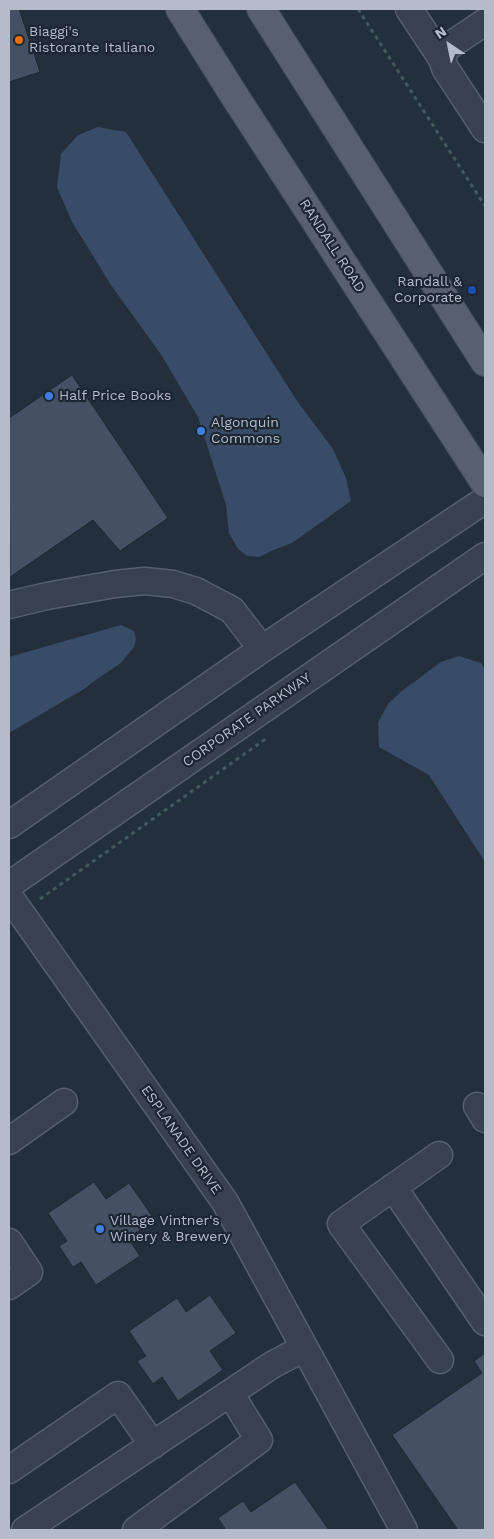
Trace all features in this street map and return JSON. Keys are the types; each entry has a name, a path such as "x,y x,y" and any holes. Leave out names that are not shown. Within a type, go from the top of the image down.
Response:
{"main road":[{"name":"RANDALL ROAD","path":"180,9 485,483"},
{"path":"261,9 485,362"}],"street":[{"path":"409,9 485,129"},
{"path":"442,59 446,48 485,22"},
{"path":"9,825 262,649 485,500"},
{"name":"CORPORATE PARKWAY","path":"9,885 485,556"},
{"path":"9,605 115,584 145,581 173,584 196,591 232,610 262,649"},
{"name":"ESPLANADE DRIVE","path":"15,904 225,1202 404,1530"},
{"path":"9,1141 64,1102"},
{"path":"439,1155 341,1224 440,1360"},
{"path":"393,1187 485,1322"},
{"path":"9,1242 29,1272 9,1286"},
{"path":"25,1530 272,1365 304,1348"},
{"path":"136,1530 259,1440 230,1393"},
{"path":"9,1470 118,1395 153,1445"}],"path":[{"path":"358,9 485,206"},
{"path":"15,904 272,735"}],"water":[{"path":"98,127 126,132 297,401 333,449 346,478 351,501 292,543 259,557 247,556 238,549 229,533 226,505 198,417 162,356 111,285 72,222 57,187 61,154 78,135"},
{"path":"121,625 134,631 136,639 134,647 121,663 84,689 9,733 9,657"},
{"path":"459,656 481,663 485,670 485,862 429,775 379,747 378,722 389,703 441,662"}],"building":[{"name":"Biaggi's Ristorante Italiano","path":"9,9 19,9 40,72 9,82"},
{"path":"72,375 168,518 120,551 93,520 10,577 9,418"},
{"name":"Village Vintner's Winery & Brewery","path":"94,1182 106,1199 129,1183 155,1220 128,1238 140,1256 96,1285 81,1262 73,1267 59,1246 67,1241 48,1213"},
{"path":"210,1295 236,1333 210,1351 223,1370 178,1401 162,1377 153,1384 137,1361 146,1356 129,1331 177,1298 186,1312"},
{"path":"485,1353 485,1530 458,1530 392,1435 482,1373 474,1361"},
{"path":"295,1482 329,1530 226,1530 218,1518 243,1501 251,1512"}],"place":[{"name":"Biaggi's Ristorante Italiano","path":"19,40"},
{"name":"Randall & Corporate","path":"472,290"},
{"name":"Half Price Books","path":"49,396"},
{"name":"Algonquin Commons","path":"201,431"},
{"name":"Village Vintner's Winery & Brewery","path":"100,1229"}]}
